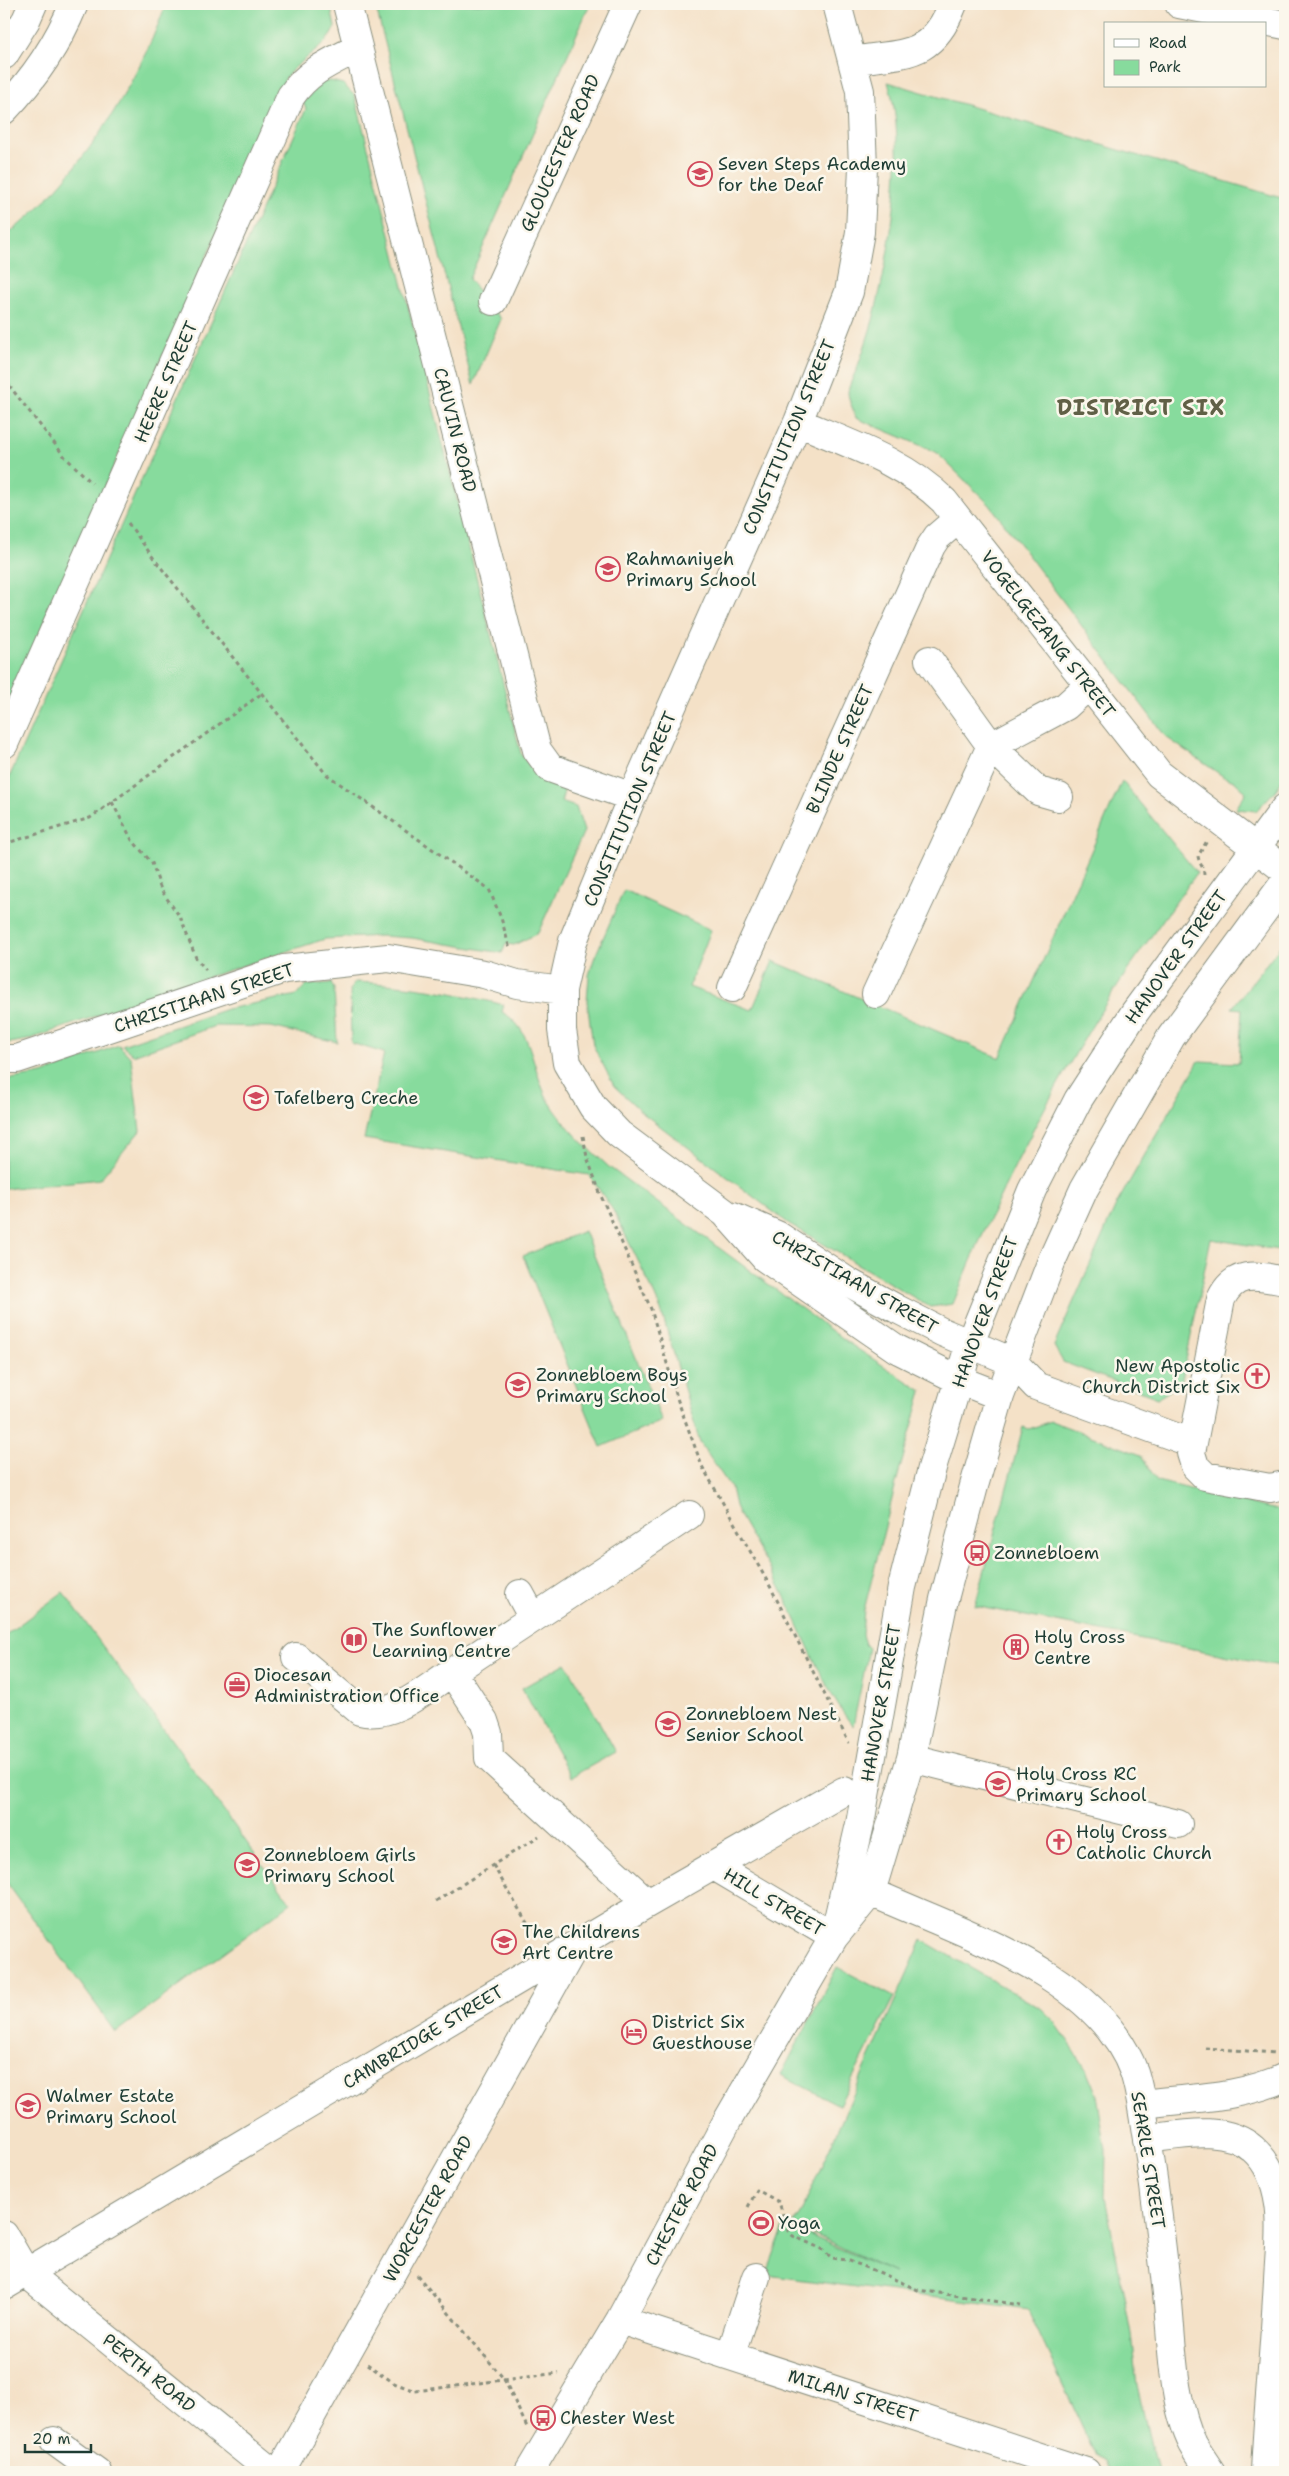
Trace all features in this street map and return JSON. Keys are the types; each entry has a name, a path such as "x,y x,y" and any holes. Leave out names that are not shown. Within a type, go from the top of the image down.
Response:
{"main road":[{"path":"4,55 26,20 33,4"},
{"path":"4,110 34,75 53,45 74,4"},
{"name":"CAUVIN ROAD","path":"347,4 536,750 550,768 632,797"},
{"name":"GLOUCESTER ROAD","path":"493,301 628,4"},
{"name":"CONSTITUTION STREET","path":"562,990 574,941 632,797 798,422 849,292 860,232 863,168 860,91 837,4"},
{"path":"852,61 914,51 929,44 946,23 953,4"},
{"path":"1179,4 1285,25"},
{"name":"HEERE STREET","path":"4,744 113,502 291,96 302,80 315,70 358,48"},
{"name":"VOGELGEZANG STREET","path":"798,422 888,461 917,477 944,501 1159,774 1285,870"},
{"name":"BLINDE STREET","path":"732,988 931,546 937,536 958,519"},
{"path":"929,660 991,746 1038,791 1059,797"},
{"path":"876,994 991,746 1066,706 1088,686"},
{"name":"HANOVER STREET","path":"859,1888 902,1587 932,1468 970,1343 1032,1190 1078,1100 1135,1012 1255,846 1285,808"},
{"name":"HANOVER STREET","path":"859,1888 911,1758 944,1599 1000,1396 1052,1260 1084,1189 1171,1037 1285,882"},
{"name":"CHRISTIAAN STREET","path":"4,1059 17,1059 284,969 388,958 484,974 517,984 562,990 562,1030 567,1063 593,1106 619,1134 725,1213 765,1258 785,1273 898,1349 959,1380 1000,1396"},
{"name":"CHRISTIAAN STREET","path":"725,1213 776,1235 848,1282 897,1309 1013,1362"},
{"path":"1285,1281 1254,1275 1235,1282 1226,1289 1221,1299 1192,1443 1192,1460 1198,1472 1206,1476 1270,1488 1285,1485"},
{"path":"1013,1362 1036,1386 1192,1443"},
{"path":"1000,1396 1036,1386"},
{"path":"305,1671 360,1711 366,1713 418,1704 452,1672 690,1515"},
{"path":"520,1594 533,1618"},
{"path":"452,1672 484,1721 488,1733 489,1758 562,1822 648,1903"},
{"path":"911,1758 1178,1824"},
{"name":"CAMBRIDGE STREET","path":"15,2279 576,1945 844,1791"},
{"name":"HILL STREET","path":"714,1866 834,1937"},
{"name":"CHESTER ROAD","path":"529,2472 620,2320 727,2121 834,1937 859,1888"},
{"name":"SEARLE STREET","path":"859,1888 1004,1952 1058,1981 1076,1994 1094,2011 1122,2048 1134,2072 1142,2104 1152,2164 1178,2397 1192,2442 1211,2472"},
{"name":"WORCESTER ROAD","path":"280,2472 576,1945"},
{"path":"1142,2104 1265,2087 1281,2065"},
{"path":"1147,2139 1220,2134 1238,2140 1253,2149 1266,2163 1275,2183 1280,2205 1278,2269 1265,2472"},
{"path":"4,2235 15,2279"},
{"path":"730,2356 756,2278"},
{"name":"PERTH ROAD","path":"15,2279 272,2472"},
{"name":"MILAN STREET","path":"620,2320 1086,2472"},
{"path":"54,2442 97,2472"}],"path":[{"path":"4,379 65,457 113,502 155,560 326,774 489,889 501,918 510,949"},
{"path":"4,844 90,818 262,694"},
{"path":"112,802 132,840 152,863 161,890 180,917 196,958 223,990"},
{"path":"1204,876 1204,867 1199,861 1198,856 1210,836"},
{"path":"583,1136 587,1157 601,1196 651,1309 678,1401 702,1466 770,1588 848,1743 854,1746"},
{"path":"436,1901 562,1822"},
{"path":"493,1865 530,1928"},
{"path":"1205,2048 1281,2065"},
{"path":"748,2207 757,2190 779,2202 788,2231 793,2236 822,2249 832,2258 847,2260 882,2273 918,2290 1021,2304"},
{"path":"402,2254 413,2270 504,2378 532,2440 543,2448"},
{"path":"345,2356 365,2363 394,2383 415,2392 504,2378 565,2372"}],"green space":[{"path":"166,4 330,4 335,27 325,42 286,77 4,714 4,237 55,190 101,132 138,68"},
{"path":"375,4 590,4 469,279 501,319 473,385"},
{"path":"331,81 343,84 355,96 521,754 540,775 565,788 561,802 576,807 584,831 538,933 514,945 506,944 502,953 412,938 381,936 325,939 211,976 27,1040 4,1044 4,789 306,109 303,102 321,82"},
{"path":"888,82 1285,199 1285,776 1276,790 1256,811 1236,809 1246,792 1234,781 1224,777 1166,737 990,505 936,452 856,418 848,392 873,320 891,233 895,201 897,138 894,108"},
{"path":"1122,781 1197,873 1120,981 1065,1071 1005,1186 953,1304 930,1307 788,1223 644,1114 614,1086 593,1045 587,1001 589,975 594,959 624,890 711,930 689,987 752,1010 773,961 1000,1058"},
{"path":"1285,940 1285,1251 1211,1239 1181,1384 1158,1398 1063,1362 1054,1346 1117,1203 1199,1061 1239,1063 1242,1009 1232,1008"},
{"path":"355,982 430,989 504,1005 502,1012 513,1020 527,1040 543,1090 549,1101 569,1128 609,1167 847,1342 922,1391 896,1483 864,1610 862,1635 865,1644 869,1648 853,1726 824,1681 780,1587 740,1517 735,1506 731,1488 700,1443 661,1310 613,1210 589,1175 364,1139 384,1053 351,1043 350,989"},
{"path":"331,983 334,989 337,1042 271,1027 215,1026 133,1055 122,1045 227,1009 297,995 306,985"},
{"path":"119,1045 131,1058 140,1131 100,1179 4,1189 4,1080 42,1074"},
{"path":"584,1231 662,1421 601,1447 523,1256"},
{"path":"1051,1421 1141,1455 1157,1481 1285,1512 1285,1667 975,1606 1023,1427 1029,1429"},
{"path":"63,1592 291,1903 116,2032 4,1879 4,1636"},
{"path":"566,1663 616,1752 571,1777 522,1688"},
{"path":"922,1940 1042,2009 1055,2022 1087,2071 1097,2095 1106,2150 1105,2196 1131,2334 1137,2385 1157,2472 1110,2472 1104,2460 1096,2456 1028,2310 766,2275 785,2224 894,2273 793,2224 802,2210"},
{"path":"837,1967 894,1997 839,2105 781,2075"}],"place":[{"name":"Seven Steps Academy for the Deaf","path":"700,174"},
{"name":"Rahmaniyeh Primary School","path":"608,569"},
{"name":"Tafelberg Creche","path":"256,1098"},
{"name":"New Apostolic Church District Six","path":"1257,1376"},
{"name":"Zonnebloem Boys Primary School","path":"518,1385"},
{"name":"Zonnebloem","path":"977,1553"},
{"name":"The Sunflower Learning Centre","path":"354,1640"},
{"name":"Holy Cross Centre","path":"1016,1647"},
{"name":"Diocesan Administration Office","path":"237,1685"},
{"name":"Zonnebloem Nest Senior School","path":"668,1724"},
{"name":"Holy Cross RC Primary School","path":"998,1784"},
{"name":"Holy Cross Catholic Church","path":"1059,1842"},
{"name":"Zonnebloem Girls Primary School","path":"247,1865"},
{"name":"The Childrens Art Centre","path":"504,1942"},
{"name":"District Six Guesthouse","path":"634,2032"},
{"name":"Walmer Estate Primary School","path":"28,2106"},
{"name":"Yoga","path":"761,2223"},
{"name":"Chester West","path":"543,2418"}],"district":[{"name":"DISTRICT SIX","path":"1141,407"}]}
